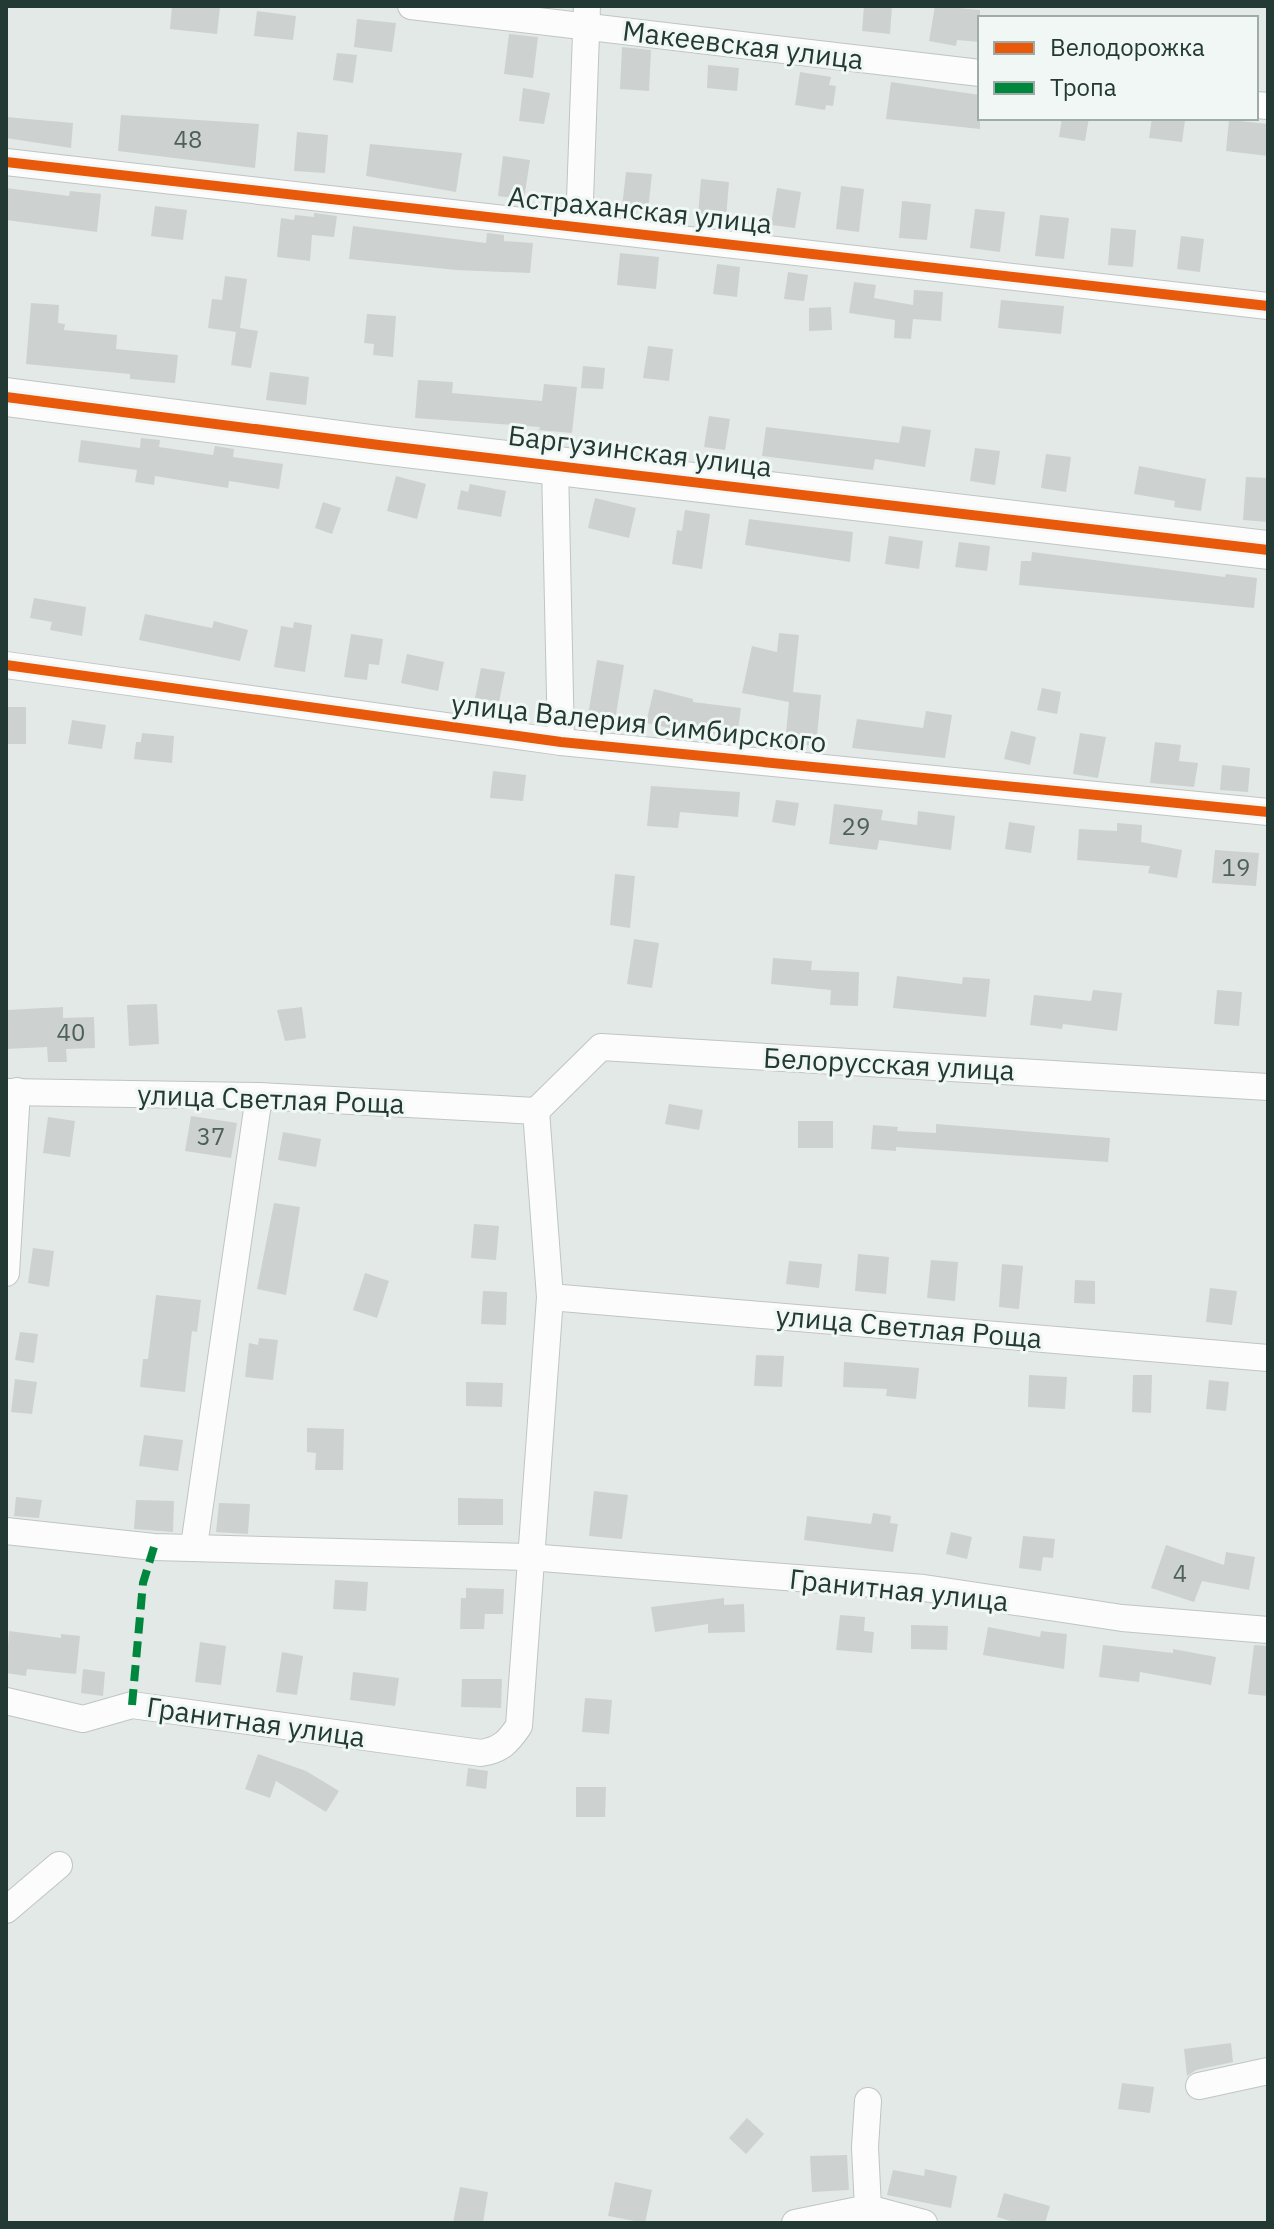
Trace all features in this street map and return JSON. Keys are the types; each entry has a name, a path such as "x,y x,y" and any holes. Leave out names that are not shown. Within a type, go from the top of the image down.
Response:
{"street":[{"name":"Макеевская улица","path":"411,6 586,16 978,73"},
{"path":"579,227 586,16"},
{"name":"Астраханская улица","path":"6,162 1268,306"},
{"name":"Баргузинская улица","path":"6,397 1268,550"},
{"path":"555,465 561,742"},
{"name":"улица Валерия Симбирского","path":"6,665 561,742 1268,812"},
{"name":"Белорусская улица","path":"536,1111 601,1047 1268,1087"},
{"path":"6,1273 12,1092"},
{"name":"улица Светлая Роща","path":"12,1092 259,1096 536,1111"},
{"path":"194,1546 259,1096"},
{"name":"Гранитная улица","path":"6,1701 83,1719 132,1705 481,1753 496,1750 509,1741 519,1726 550,1297 536,1111"},
{"name":"улица Светлая Роща","path":"550,1297 1268,1358"},
{"name":"Гранитная улица","path":"6,1531 154,1547 529,1557 924,1588 1122,1618 1268,1630"},
{"path":"6,1910 59,1865"},
{"path":"1199,2086 1268,2071"},
{"path":"868,2101 865,2147 868,2208"},
{"path":"795,2223 868,2208 924,2223"}],"building":[{"path":"172,6 220,7 217,34 170,29"},
{"path":"864,6 892,6 890,34 862,31"},
{"path":"935,6 980,10 978,42 957,40 956,46 929,41"},
{"path":"257,11 296,16 293,40 254,36"},
{"path":"357,19 396,23 392,52 354,47"},
{"path":"509,34 538,37 533,78 504,74"},
{"path":"622,47 651,50 649,91 620,89"},
{"path":"337,53 357,55 353,83 333,80"},
{"path":"708,65 739,68 737,91 707,88"},
{"path":"800,72 831,77 829,85 836,86 833,106 826,105 825,110 795,105"},
{"path":"891,82 978,95 980,129 886,119"},
{"path":"523,88 550,93 544,124 519,121"},
{"path":"121,115 259,124 255,168 118,151"},
{"path":"6,117 73,123 71,148 6,138"},
{"path":"1062,120 1089,120 1085,141 1059,137"},
{"path":"1152,120 1185,120 1182,142 1149,138"},
{"path":"1229,120 1268,124 1268,156 1226,151"},
{"path":"297,132 328,135 325,173 294,171"},
{"path":"370,144 462,153 456,192 366,176"},
{"path":"503,156 530,160 524,199 498,196"},
{"path":"626,172 652,174 648,210 622,207"},
{"path":"701,179 729,182 726,218 698,215"},
{"path":"841,186 864,189 859,232 836,229"},
{"path":"6,188 69,196 70,191 101,194 97,232 6,220"},
{"path":"777,188 801,192 795,228 771,225"},
{"path":"902,201 931,204 927,240 899,238"},
{"path":"155,206 187,210 183,240 151,236"},
{"path":"975,209 1005,212 1000,252 970,248"},
{"path":"314,213 337,216 334,237 312,235 310,261 277,257 281,218 294,220 295,215 314,217"},
{"path":"1040,215 1069,218 1064,259 1035,256"},
{"path":"353,226 486,243 487,233 504,235 504,241 533,243 530,273 456,270 349,259"},
{"path":"1111,228 1136,230 1133,267 1108,265"},
{"path":"1181,236 1204,239 1200,272 1177,269"},
{"path":"620,253 659,257 656,289 617,285"},
{"path":"717,264 740,267 737,297 713,294"},
{"path":"788,272 808,275 804,301 784,299"},
{"path":"225,276 247,279 240,328 258,331 251,368 231,365 236,332 208,328 212,299 222,300"},
{"path":"854,282 876,285 874,298 913,305 914,290 943,292 941,321 913,319 911,339 894,338 895,320 849,313"},
{"path":"1001,300 1064,306 1061,334 998,328"},
{"path":"31,303 59,305 58,323 65,324 64,330 117,335 116,349 178,355 175,383 130,379 130,374 26,364"},
{"path":"831,307 832,330 809,331 809,308"},
{"path":"367,314 396,316 393,357 373,355 374,344 364,343"},
{"path":"648,346 673,349 669,381 643,378"},
{"path":"583,366 605,368 603,389 581,388"},
{"path":"270,372 309,377 306,405 266,400"},
{"path":"418,380 453,382 452,393 542,401 544,384 577,387 572,433 539,430 540,427 415,418"},
{"path":"709,416 730,419 725,450 704,447"},
{"path":"902,426 931,430 925,467 875,459 873,470 762,456 766,427 899,443"},
{"path":"141,438 160,440 159,447 213,455 215,446 234,449 233,457 283,464 279,489 229,481 228,488 155,476 154,485 135,482 137,470 78,462 81,440 140,448"},
{"path":"975,448 1000,451 995,485 970,481"},
{"path":"1046,454 1071,457 1066,492 1041,488"},
{"path":"1139,466 1206,479 1201,511 1174,507 1175,501 1134,494"},
{"path":"396,476 426,484 417,519 387,511"},
{"path":"1246,477 1268,478 1268,522 1243,520"},
{"path":"470,484 506,491 501,517 457,509 461,490 468,492"},
{"path":"595,498 636,508 629,538 588,528"},
{"path":"323,502 341,508 332,534 315,528"},
{"path":"685,510 710,514 702,569 672,564 677,530 682,531"},
{"path":"749,519 853,532 850,562 745,545"},
{"path":"889,536 923,541 919,569 885,564"},
{"path":"959,542 990,546 987,571 955,567"},
{"path":"1032,552 1225,577 1226,574 1257,578 1254,608 1019,585 1021,561 1031,561"},
{"path":"34,598 86,607 82,636 50,630 52,622 30,618"},
{"path":"145,614 212,628 214,621 248,630 240,661 139,640"},
{"path":"294,622 312,625 305,672 274,667 281,626 293,628"},
{"path":"779,633 799,635 793,692 821,695 816,746 785,743 789,702 742,693 752,646 777,652"},
{"path":"351,634 383,639 379,665 369,664 367,680 344,677"},
{"path":"407,654 444,662 438,691 401,683"},
{"path":"597,660 624,665 615,721 588,716"},
{"path":"481,668 505,672 499,702 475,698"},
{"path":"1042,688 1061,692 1057,714 1037,710"},
{"path":"654,689 693,699 693,702 741,708 737,736 686,732 646,723"},
{"path":"6,707 26,707 26,744 6,744"},
{"path":"926,711 952,715 945,758 852,748 857,719 923,728"},
{"path":"72,720 106,725 102,749 68,744"},
{"path":"1011,731 1036,737 1030,765 1004,759"},
{"path":"142,733 174,736 172,763 134,759 136,742 141,742"},
{"path":"1080,733 1106,737 1098,778 1073,774"},
{"path":"1155,742 1181,745 1179,761 1198,763 1194,787 1150,783"},
{"path":"1222,765 1250,768 1248,792 1220,790"},
{"path":"493,771 526,775 523,801 490,798"},
{"path":"651,786 740,792 738,817 680,812 678,828 647,826"},
{"path":"776,800 799,803 795,826 772,822"},
{"path":"834,804 883,810 881,820 917,825 918,811 955,816 951,850 879,840 877,850 829,844"},
{"path":"1009,822 1035,826 1031,853 1005,849"},
{"path":"1117,823 1142,825 1141,842 1182,850 1177,878 1148,873 1150,866 1077,860 1079,829 1117,831"},
{"path":"1215,850 1259,853 1256,886 1212,883"},
{"path":"615,874 635,876 630,928 610,925"},
{"path":"634,939 659,943 652,988 627,984"},
{"path":"773,958 812,961 811,970 859,972 858,1006 830,1005 831,990 771,984"},
{"path":"897,976 962,984 963,977 990,979 986,1017 893,1008"},
{"path":"1093,990 1122,993 1117,1031 1063,1024 1062,1029 1030,1025 1034,995 1091,1001"},
{"path":"1217,990 1242,992 1239,1026 1214,1024"},
{"path":"157,1004 159,1044 129,1046 127,1005"},
{"path":"63,1007 63,1018 94,1017 95,1048 66,1049 67,1062 48,1062 47,1047 6,1049 6,1010"},
{"path":"302,1007 306,1038 285,1041 277,1010"},
{"path":"669,1104 703,1110 699,1130 665,1124"},
{"path":"191,1116 237,1123 231,1158 185,1151"},
{"path":"48,1117 75,1121 70,1157 43,1153"},
{"path":"798,1121 833,1121 833,1148 798,1148"},
{"path":"936,1124 1110,1138 1108,1162 896,1147 896,1151 871,1149 873,1125 898,1127 897,1131 936,1133"},
{"path":"283,1132 321,1139 316,1167 278,1160"},
{"path":"274,1203 300,1207 286,1295 257,1289"},
{"path":"474,1224 499,1226 496,1260 471,1258"},
{"path":"33,1248 54,1251 49,1287 28,1283"},
{"path":"858,1254 889,1257 886,1294 855,1291"},
{"path":"931,1260 958,1262 955,1301 927,1298"},
{"path":"789,1261 822,1264 819,1288 786,1284"},
{"path":"1002,1264 1023,1266 1019,1309 999,1307"},
{"path":"365,1273 389,1281 377,1318 353,1310"},
{"path":"1075,1280 1095,1281 1095,1304 1074,1303"},
{"path":"1210,1288 1237,1291 1232,1325 1206,1322"},
{"path":"483,1291 507,1292 506,1325 481,1324"},
{"path":"156,1295 201,1300 197,1332 192,1331 185,1392 140,1387 143,1359 148,1359"},
{"path":"20,1332 38,1334 34,1363 15,1360"},
{"path":"259,1338 278,1340 273,1380 245,1377 249,1343 258,1345"},
{"path":"756,1355 784,1356 782,1387 754,1386"},
{"path":"844,1362 919,1368 916,1399 886,1396 887,1389 843,1387"},
{"path":"1029,1375 1067,1377 1065,1409 1028,1407"},
{"path":"1133,1375 1152,1375 1151,1413 1132,1412"},
{"path":"15,1379 37,1382 32,1414 11,1412"},
{"path":"1209,1380 1229,1382 1226,1411 1206,1409"},
{"path":"466,1382 503,1383 502,1407 466,1406"},
{"path":"307,1428 344,1429 343,1470 315,1470 316,1453 307,1452"},
{"path":"144,1435 183,1440 178,1471 139,1466"},
{"path":"594,1491 628,1495 622,1539 589,1536"},
{"path":"16,1497 42,1500 39,1518 14,1516"},
{"path":"458,1498 503,1499 503,1525 458,1525"},
{"path":"136,1500 174,1501 173,1532 134,1529"},
{"path":"219,1503 250,1504 248,1534 216,1532"},
{"path":"873,1513 891,1516 890,1523 898,1524 893,1552 804,1540 807,1516 871,1524"},
{"path":"951,1532 972,1537 967,1559 946,1554"},
{"path":"1023,1536 1055,1539 1053,1558 1043,1557 1041,1571 1019,1568"},
{"path":"1166,1545 1224,1565 1226,1552 1255,1557 1249,1590 1202,1581 1194,1602 1151,1588"},
{"path":"335,1580 368,1582 366,1611 333,1609"},
{"path":"466,1588 504,1589 503,1614 485,1614 484,1629 460,1629 461,1598 466,1598"},
{"path":"724,1598 724,1605 744,1604 745,1632 708,1633 708,1624 655,1632 651,1607"},
{"path":"840,1615 865,1617 864,1631 874,1632 872,1653 836,1650"},
{"path":"911,1625 948,1626 947,1650 911,1649"},
{"path":"988,1627 1040,1637 1041,1631 1067,1634 1064,1669 983,1655"},
{"path":"9,1631 61,1638 61,1634 80,1636 76,1674 27,1669 26,1676 6,1673"},
{"path":"200,1642 226,1646 221,1685 195,1682"},
{"path":"1103,1645 1173,1653 1173,1649 1216,1657 1211,1685 1140,1672 1139,1682 1099,1677"},
{"path":"1254,1645 1268,1646 1268,1696 1248,1694"},
{"path":"282,1652 303,1656 297,1695 276,1692"},
{"path":"83,1669 105,1672 103,1696 81,1693"},
{"path":"353,1672 399,1678 395,1706 350,1700"},
{"path":"462,1679 502,1679 501,1708 461,1707"},
{"path":"585,1698 612,1700 609,1734 582,1732"},
{"path":"258,1754 306,1771 339,1791 326,1812 276,1781 270,1798 245,1789"},
{"path":"468,1768 488,1771 486,1789 466,1786"},
{"path":"576,1787 606,1787 605,1817 576,1817"},
{"path":"1231,2043 1233,2062 1196,2070 1187,2076 1184,2049"},
{"path":"1122,2083 1154,2087 1150,2113 1118,2109"},
{"path":"747,2118 764,2134 746,2154 729,2138"},
{"path":"847,2155 849,2190 812,2192 810,2156"},
{"path":"925,2169 957,2176 951,2208 887,2195 893,2170 924,2176"},
{"path":"615,2182 652,2190 645,2223 608,2216"},
{"path":"460,2187 488,2192 483,2223 453,2223"},
{"path":"1004,2193 1050,2206 1045,2223 1017,2223 997,2217"}],"marked path":[{"path":"132,1705 143,1583 154,1547"}],"cycle path":[{"path":"6,162 1268,306"},
{"path":"6,397 379,445 1268,550"},
{"path":"6,665 561,742 1268,812"}]}
